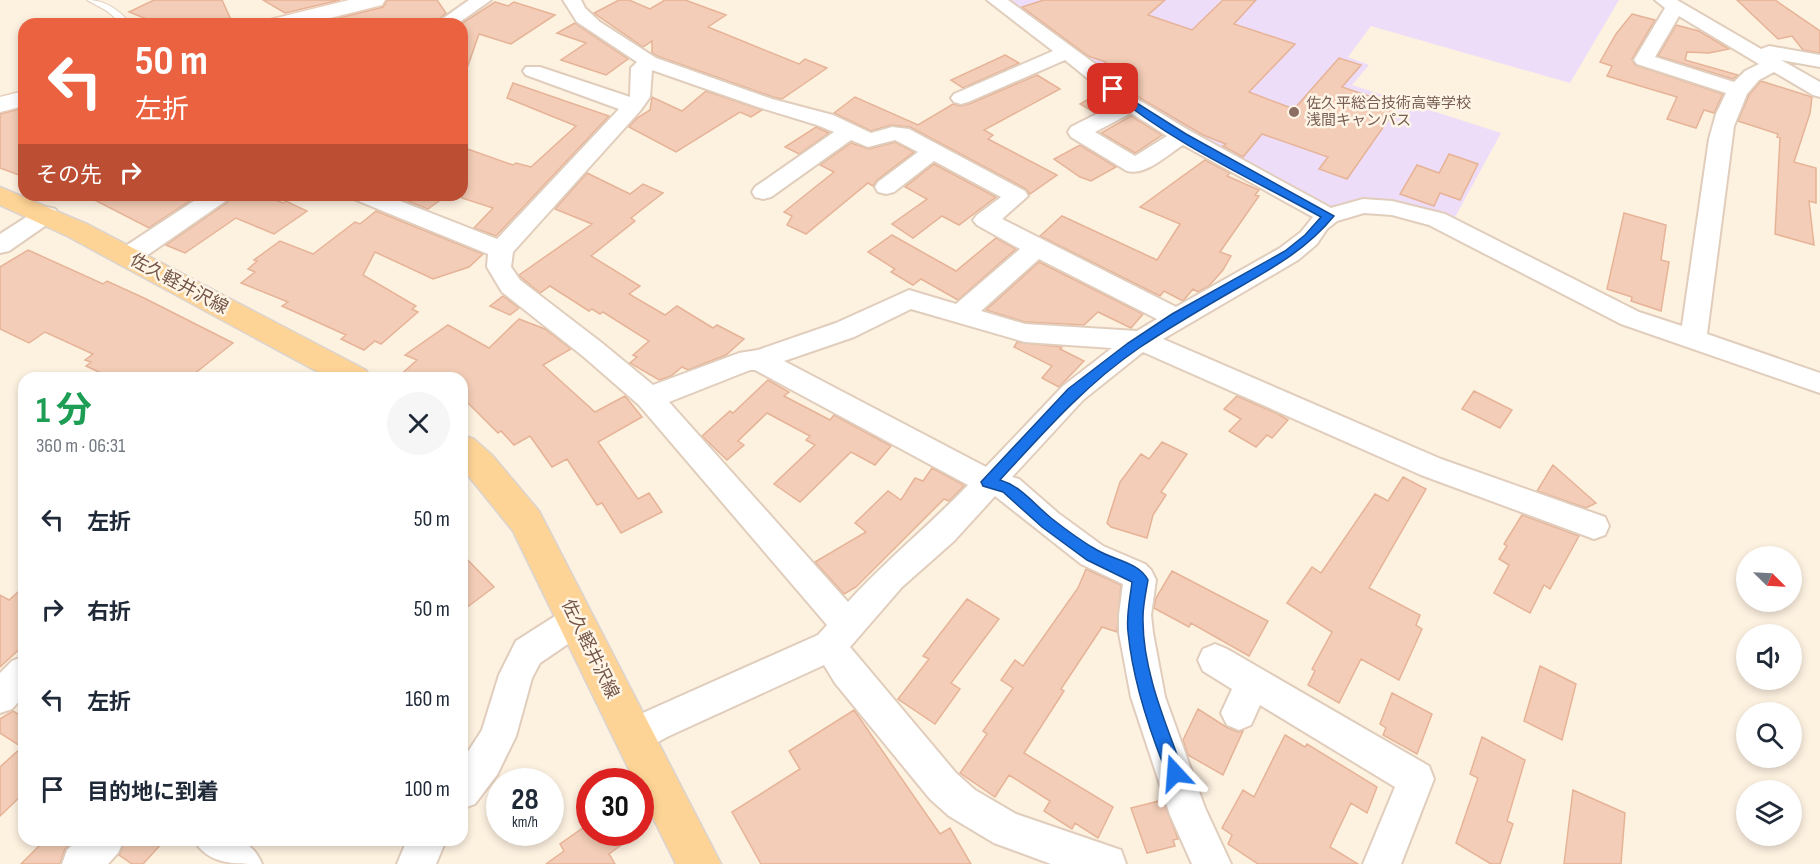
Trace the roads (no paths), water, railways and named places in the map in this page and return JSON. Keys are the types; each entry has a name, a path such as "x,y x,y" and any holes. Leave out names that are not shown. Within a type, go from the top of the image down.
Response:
{"main road":[{"name":"佐久軽井沢線","path":"0,195 47,214 344,372"},
{"name":"佐久軽井沢線","path":"468,452 478,460 501,486 526,521 699,864"}],"street":[{"path":"304,18 374,0"},
{"path":"454,18 482,0"},
{"path":"572,0 573,6 586,21 638,51 649,62 753,99 825,120 872,141 888,133 897,133 933,151 1017,196 985,219 1037,248 1177,318"},
{"path":"996,0 1067,52 1132,104 1182,136 1329,216"},
{"path":"1672,5 1820,91"},
{"path":"1672,5 1672,12 1644,60 1737,90"},
{"path":"1753,51 1760,50 1820,61"},
{"path":"961,99 1067,52"},
{"path":"649,62 641,68 640,97 633,107 501,250 499,267 511,286 593,350 649,398 839,635 861,690 943,786 962,803 1007,830 1107,864"},
{"path":"1693,340 1720,139 1728,107 1737,90 1763,69 1776,65"},
{"path":"533,72 633,107"},
{"path":"0,105 18,100"},
{"path":"1132,104 1080,132 1135,166 1182,136"},
{"path":"763,192 849,132"},
{"path":"886,187 933,151"},
{"path":"127,257 210,201"},
{"path":"379,201 501,250"},
{"path":"634,738 657,724 839,635 891,577 943,532 1072,393 1177,318 1289,254 1309,238 1319,224 1329,216 1363,206 1392,208 1437,219 1607,308 1649,326 1820,383"},
{"path":"0,245 47,214"},
{"path":"961,314 1037,248"},
{"path":"649,398 748,360 759,360 845,330 909,299 1025,333 1142,341 1431,467 1594,526"},
{"path":"759,360 988,482 1008,488 1047,522 1092,555 1134,574 1140,580 1135,615 1136,633 1148,697 1189,815 1212,864"},
{"path":"468,783 484,762 498,736 516,675 528,652 575,621"},
{"path":"1215,660 1245,698 1416,779 1382,864"},
{"path":"0,697 18,678"},
{"path":"81,864 99,846"},
{"path":"220,846 243,864"},
{"path":"416,864 425,846"}],"lane":[{"path":"91,0 110,9 120,18"}],"place":[{"name":"佐久平総合技術高等学校 浅間キャンパス","path":"1294,112"}]}
